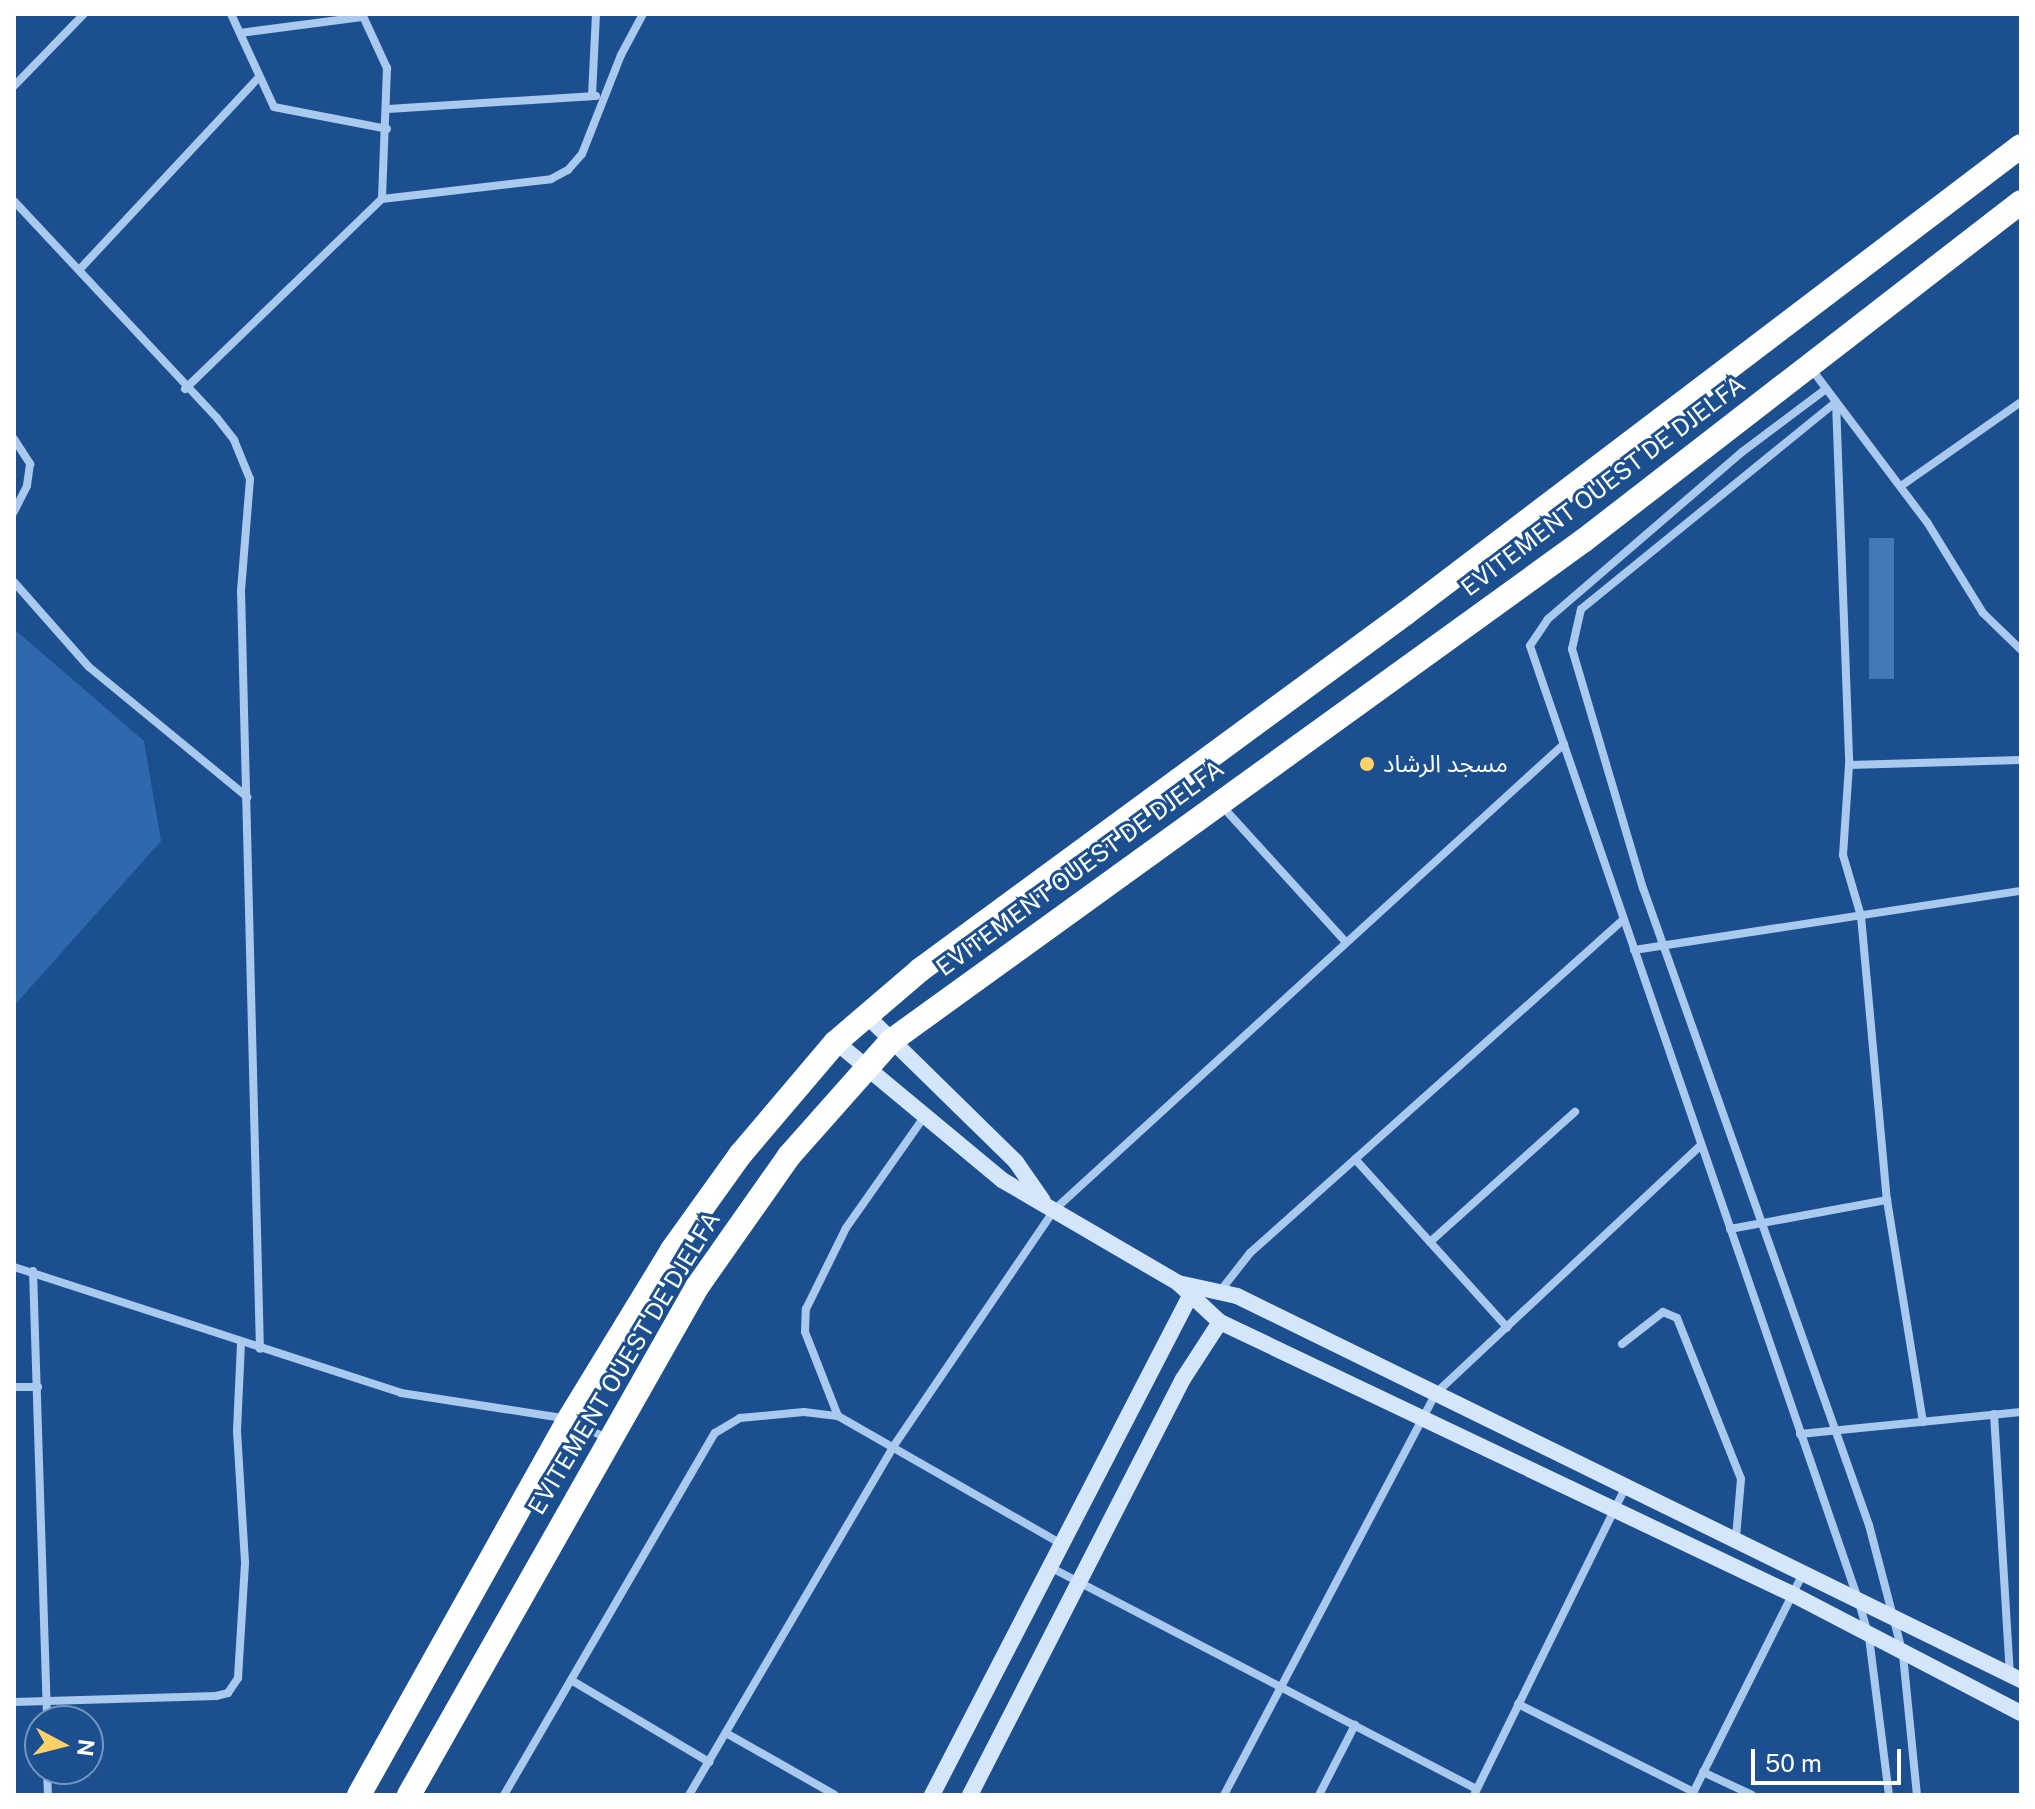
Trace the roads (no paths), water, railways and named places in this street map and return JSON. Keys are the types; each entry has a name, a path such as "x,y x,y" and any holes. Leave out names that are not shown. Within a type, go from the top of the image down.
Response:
{"highway":[{"path":"359,1795 569,1419 672,1250 794,1086 836,1042 865,1014 1406,613 2021,146"},
{"name":"EVITEMENT OUEST DE DJELFA","path":"409,1795 607,1438 749,1210 865,1068 891,1041 1583,541 2021,202"}],"street":[{"path":"14,86 84,14"},
{"path":"231,14 274,107 387,129"},
{"path":"592,96 596,14"},
{"path":"185,389 382,199 551,179 582,154 643,14"},
{"path":"240,33 311,19 362,15 387,68 388,109 382,199"},
{"path":"80,269 259,77"},
{"path":"388,109 605,96"},
{"path":"14,201 80,269 234,440 250,479 241,590 260,1349"},
{"path":"1809,366 1901,486 1983,613 2021,650"},
{"path":"1826,389 1742,452 1548,619 1530,646 1858,1599 1869,1637 1889,1795"},
{"path":"1836,402 1849,765 1843,855 1861,916 1887,1200 1923,1422"},
{"path":"1836,402 1581,609 1573,631 1572,649 1663,946 1835,1430 1895,1618 1903,1655 1917,1795"},
{"path":"1901,486 2021,402"},
{"path":"14,439 30,464 27,486 14,512"},
{"path":"14,582 89,667 247,797"},
{"path":"689,1795 893,1447 1049,1206 1564,744"},
{"path":"1849,765 2021,760"},
{"path":"1219,802 1345,941"},
{"path":"1634,950 2021,891"},
{"path":"1221,1290 1250,1253 1624,919"},
{"path":"865,1014 1016,1162 1049,1206"},
{"path":"836,1042 1002,1180 1184,1290 1220,1322 1792,1594 1903,1655 2021,1713"},
{"path":"1430,1242 1575,1112"},
{"path":"838,1416 805,1332 806,1309 846,1228 924,1117"},
{"path":"1224,1795 1419,1417 1435,1394 1701,1145"},
{"path":"1355,1159 1507,1327"},
{"path":"1730,1229 1887,1200"},
{"path":"14,1267 401,1393 569,1419 607,1438"},
{"path":"33,1271 47,1705"},
{"path":"1184,1290 1221,1290 1628,1483 2016,1677"},
{"path":"932,1795 1184,1290"},
{"path":"1622,1344 1663,1312 1677,1318 1741,1479 1736,1537"},
{"path":"970,1795 1183,1379 1220,1322"},
{"path":"14,1702 216,1696 228,1693 238,1678 245,1562 237,1431 241,1342"},
{"path":"14,1387 38,1387"},
{"path":"1800,1434 2021,1412"},
{"path":"504,1795 715,1433 740,1418 771,1413 838,1416 1060,1543"},
{"path":"1994,1414 2016,1677"},
{"path":"1048,1565 1355,1725 1476,1792 1628,1483"},
{"path":"1518,1704 1693,1793 1804,1570"},
{"path":"571,1680 709,1762"},
{"path":"1319,1795 1355,1725"},
{"path":"726,1733 835,1795"},
{"path":"1703,1772 1752,1795"}],"place":[{"name":"مسجد الرشاد","path":"1367,764"}]}
